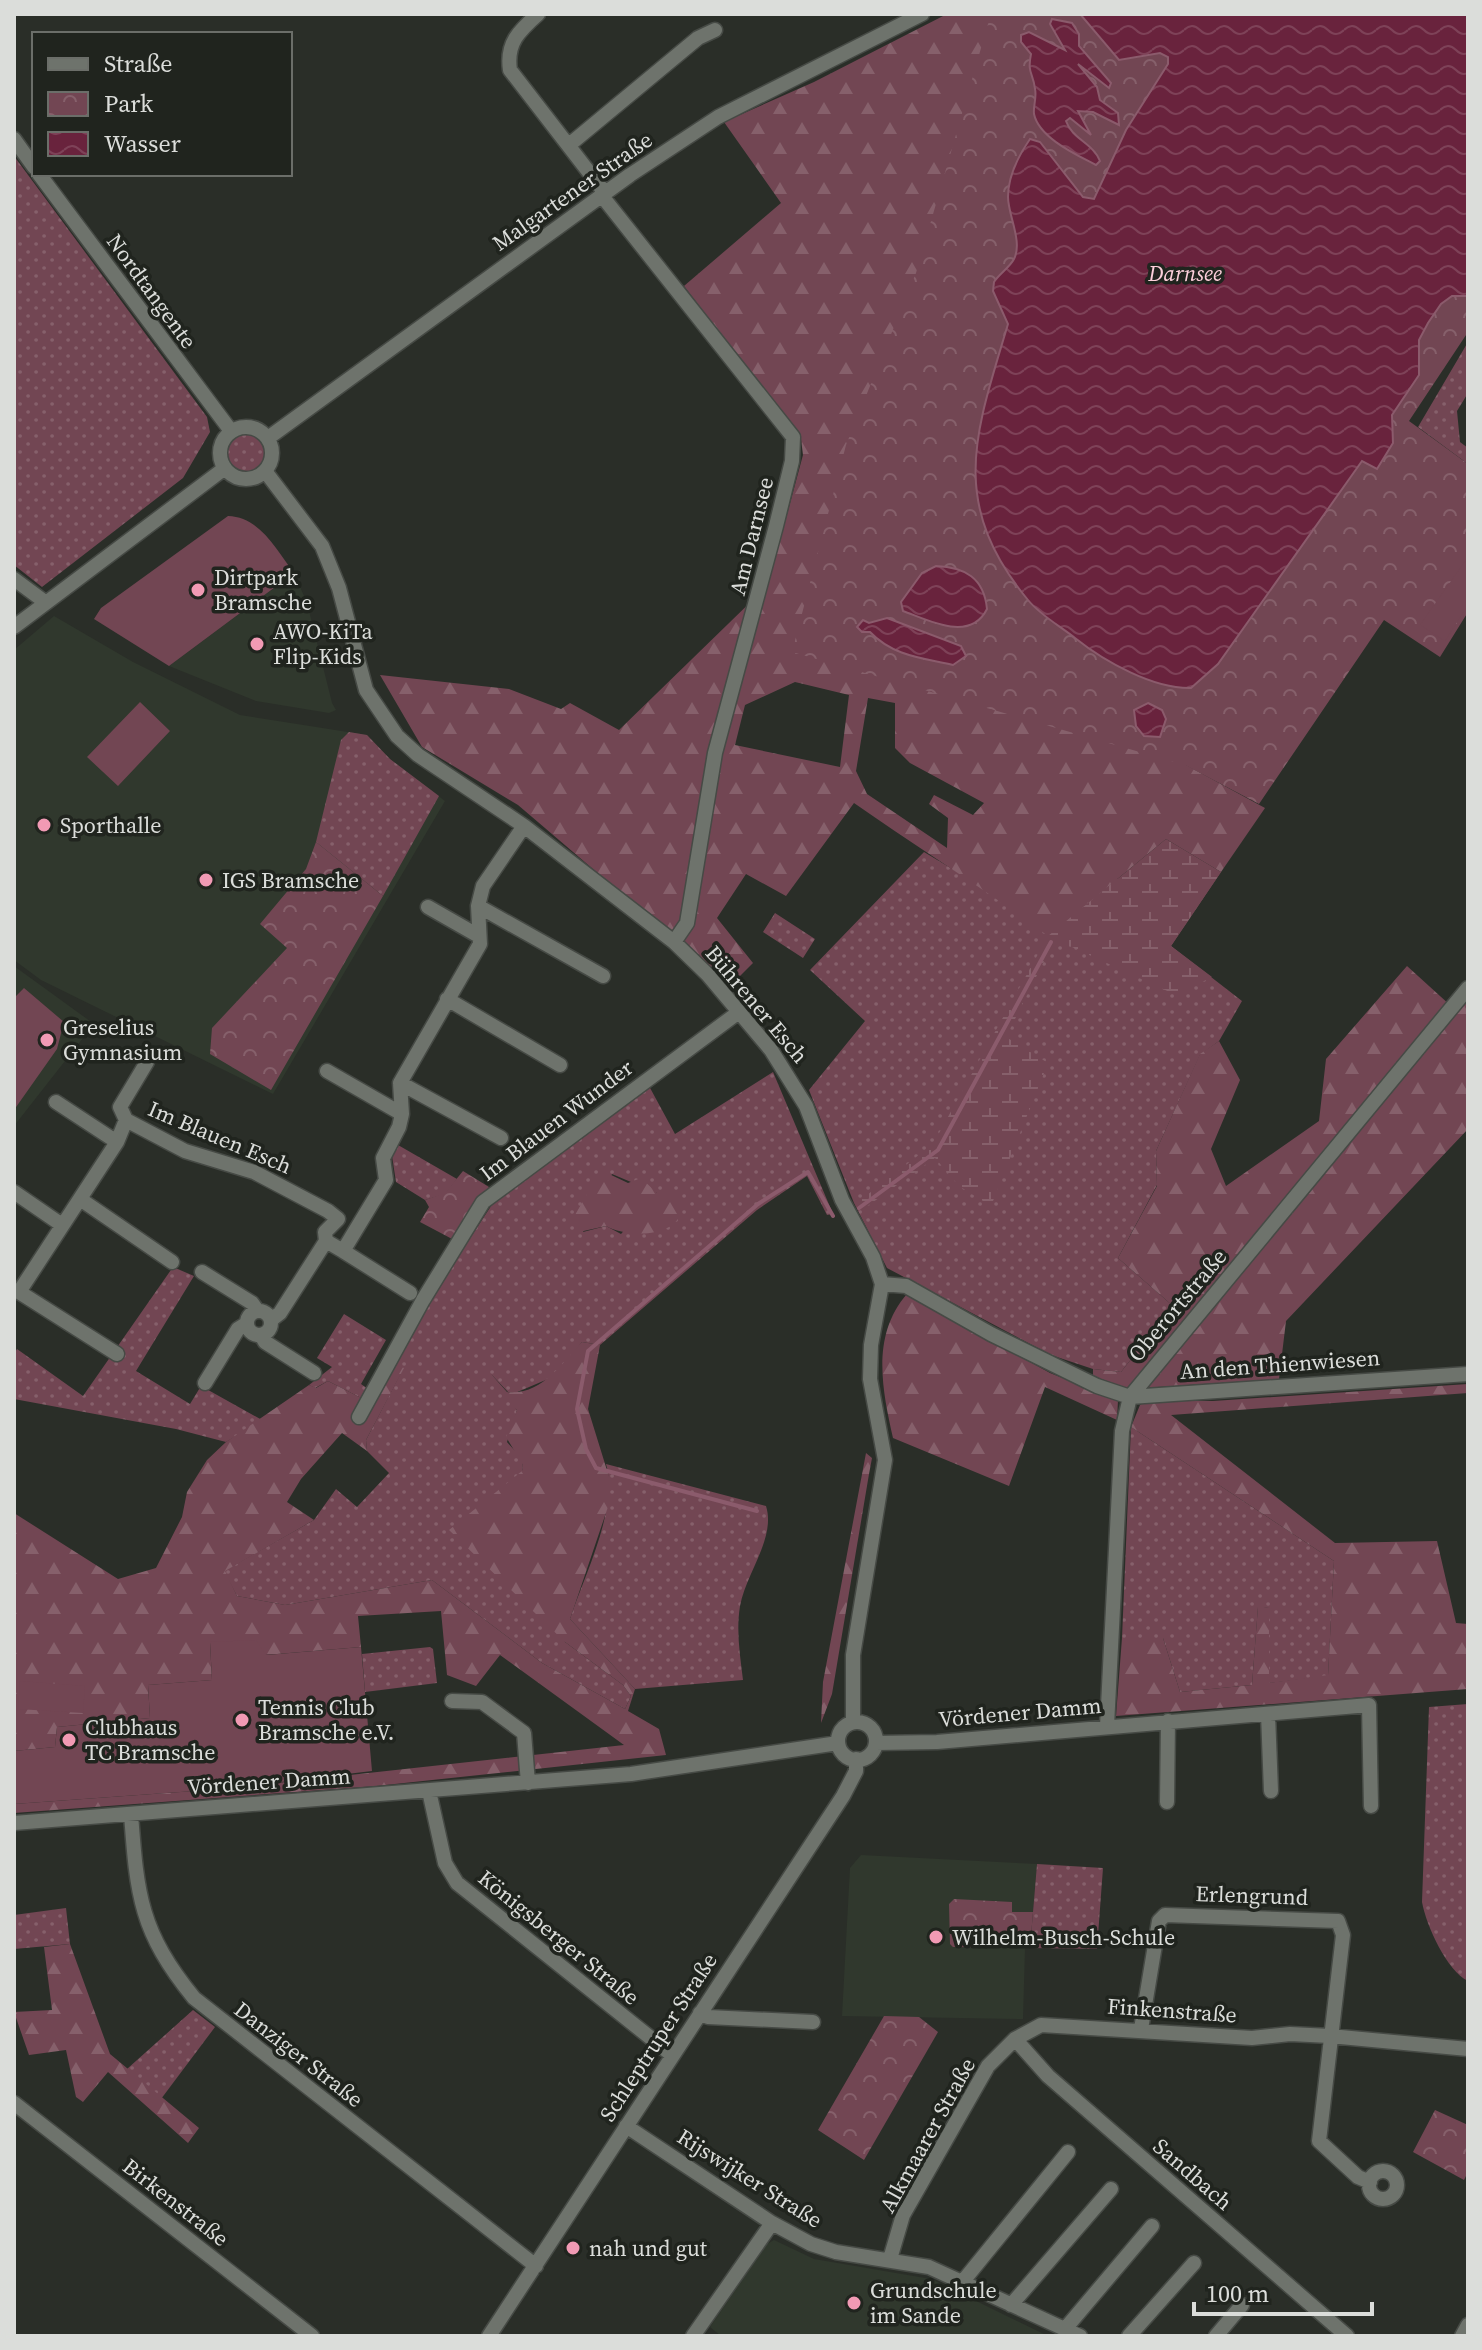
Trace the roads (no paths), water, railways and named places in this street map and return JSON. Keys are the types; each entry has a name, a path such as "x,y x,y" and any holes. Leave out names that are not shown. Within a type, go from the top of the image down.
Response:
{"street":[{"path":"538,14 519,31 508,52 510,70 603,194"},
{"name":"Malgartener Straße","path":"268,438 603,194 718,117 922,14"},
{"path":"569,145 698,38 715,30"},
{"path":"14,139 32,164"},
{"name":"Nordtangente","path":"40,176 231,431"},
{"name":"Am Darnsee","path":"603,194 793,437 780,513 715,753 687,923 674,942"},
{"path":"247,426 268,438 273,454 265,471 245,479 225,468 220,448 231,431 247,426"},
{"path":"14,627 225,468"},
{"name":"Bührener Esch","path":"265,471 322,546 339,588 358,670 380,715 418,755 524,826 674,942 739,1012 795,1086 842,1200 878,1268 882,1284"},
{"path":"14,579 45,602"},
{"path":"343,1251 386,1180 383,1158 402,1114 400,1083 480,944 477,935 478,906 483,886 524,826"},
{"path":"478,906 603,976"},
{"path":"428,907 477,935"},
{"name":"Oberortstraße","path":"1107,1726 1122,1431 1130,1397 1468,988"},
{"path":"447,999 560,1065"},
{"name":"Im Blauen Wunder","path":"359,1417 423,1300 483,1202 739,1012"},
{"name":"Im Blauen Esch","path":"147,1062 120,1107 126,1120 154,1138 185,1151 254,1172 338,1219 357,1226"},
{"path":"327,1071 402,1114"},
{"path":"400,1083 501,1138"},
{"path":"56,1102 117,1142"},
{"name":"Im Blauen Esch","path":"117,1354 16,1295 117,1142 126,1120"},
{"path":"14,1192 62,1225"},
{"path":"80,1199 172,1262"},
{"path":"246,1324 251,1333 261,1335 269,1330 271,1320 280,1313 326,1241 325,1232 338,1219"},
{"path":"326,1241 410,1293"},
{"path":"202,1272 252,1303 257,1310 265,1312 271,1320"},
{"path":"853,1722 853,1655 885,1460 870,1379 871,1345 882,1284"},
{"name":"An den Thienwiesen","path":"882,1284 906,1286 991,1334 1097,1386 1130,1397 1468,1374"},
{"path":"205,1383 238,1329 257,1310"},
{"path":"261,1335 265,1342 314,1373"},
{"path":"452,1701 482,1702 524,1733 528,1783"},
{"name":"Vördener Damm","path":"876,1743 937,1742 1369,1705 1371,1806"},
{"path":"1268,1714 1271,1791"},
{"path":"1167,1802 1168,1721"},
{"path":"853,1722 870,1727 876,1743 867,1757 856,1759 843,1753 838,1743 843,1728 853,1722"},
{"name":"Vördener Damm","path":"14,1823 631,1774 838,1743"},
{"name":"Schleptruper Straße","path":"492,2335 851,1783 856,1759"},
{"name":"Königsberger Straße","path":"429,1791 445,1863 457,1883 672,2055"},
{"name":"Danziger Straße","path":"131,1814 142,1914 164,1956 194,1998 536,2266"},
{"name":"Erlengrund","path":"1141,2029 1159,1921 1165,1915 1327,1919 1338,1921 1343,1928 1330,2036"},
{"path":"700,2013 708,2017 813,2022"},
{"name":"Finkenstraße","path":"1015,2039 1041,2025 1252,2038 1290,2034 1330,2036 1468,2049"},
{"path":"1330,2036 1319,2141 1358,2177 1370,2182"},
{"name":"Alkmaarer Straße","path":"890,2259 903,2215 927,2171 988,2066 1015,2039"},
{"name":"Sandbach","path":"1015,2039 1048,2076 1347,2336"},
{"name":"Birkenstraße","path":"14,2103 312,2336"},
{"name":"Rijswijker Straße","path":"626,2126 772,2223 836,2252 929,2267 964,2280 1080,2336"},
{"path":"964,2280 1068,2152"},
{"path":"1011,2305 1111,2189"},
{"path":"693,2336 772,2223"},
{"path":"1065,2329 1152,2226"},
{"path":"1129,2336 1194,2263"},
{"path":"1216,2336 1242,2305"},
{"path":"1462,2336 1468,2325"}],"water":[{"name":"Darnsee","path":"1080,14 1468,14 1468,296 1452,296 1441,304 1419,340 1419,375 1392,415 1393,443 1377,469 1362,461 1218,664 1191,688 1161,684 1115,665 1038,611 1003,564 986,531 978,498 976,466 979,433 1008,324 993,291 994,282 1012,262 1017,245 1008,197 1015,166 1030,139 1040,142 1083,197 1094,199 1126,130 1168,64 1168,57 1160,53 1119,60"},
{"path":"1052,19 1072,23 1079,34 1079,46 1111,83 1109,88 1078,64 1097,87 1100,100 1118,113 1119,125 1093,112 1078,111 1091,135 1070,118 1066,121 1097,155 1100,161 1096,165 1051,138 1037,123 1034,114 1031,54 1021,42 1021,35 1029,32 1065,50 1050,24"},
{"path":"936,566 964,572 977,582 987,609 980,619 970,625 948,626 903,611 901,602 922,573"},
{"path":"887,618 961,646 966,656 953,665 919,658 888,646 870,632 862,632 857,627 863,620 869,623"},
{"path":"1148,703 1162,710 1166,719 1160,737 1144,736 1136,726 1134,710"}],"waterway":[{"path":"859,1208 938,1150 1051,942"},
{"path":"757,1511 596,1468 586,1449 577,1409 588,1351 758,1204 808,1172 833,1216"}],"place":[{"name":"Dirtpark Bramsche","path":"198,590"},
{"name":"AWO-KiTa Flip-Kids","path":"257,644"},
{"name":"Sporthalle","path":"44,825"},
{"name":"IGS Bramsche","path":"206,880"},
{"name":"Greselius Gymnasium","path":"47,1040"},
{"name":"Tennis Club Bramsche e.V.","path":"242,1720"},
{"name":"Clubhaus TC Bramsche","path":"69,1740"},
{"name":"Wilhelm-Busch-Schule","path":"936,1937"},
{"name":"nah und gut","path":"573,2248"},
{"name":"Grundschule im Sande","path":"854,2303"}]}
